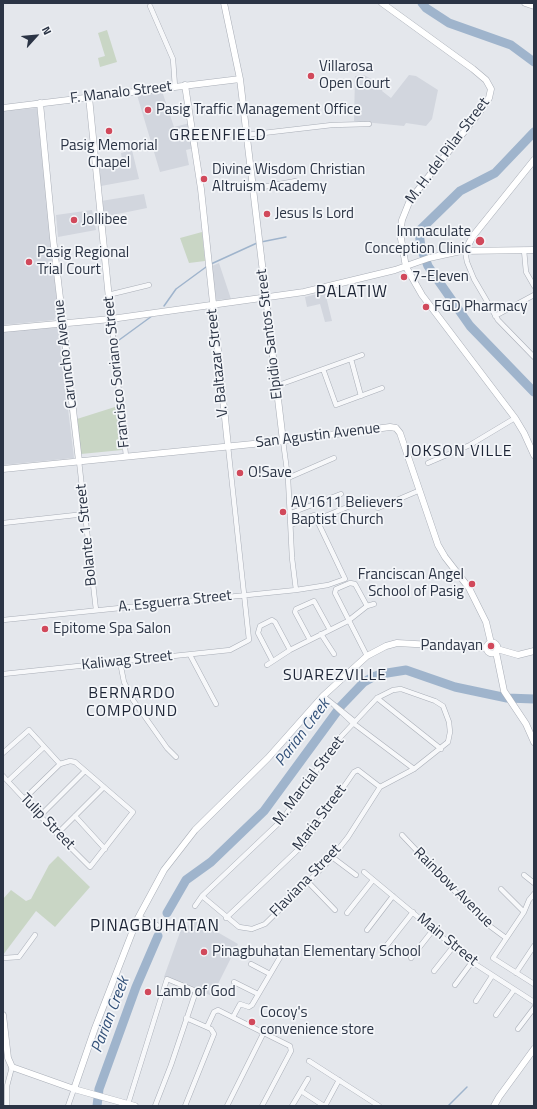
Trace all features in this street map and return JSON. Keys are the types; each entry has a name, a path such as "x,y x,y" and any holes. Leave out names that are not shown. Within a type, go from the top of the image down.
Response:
{"street":[{"name":"Elpidio Santos Street","path":"224,3 240,78 252,189 288,478 296,590"},
{"name":"M. H. del Pilar Street","path":"382,3 484,78 491,91 487,102 476,118 410,200 402,220 400,233 406,267 433,312 515,418 534,455"},
{"path":"526,3 534,6"},
{"path":"150,6 172,59 176,86"},
{"name":"F. Manalo Street","path":"3,108 240,78"},
{"name":"V. Baltazar Street","path":"185,85 201,189 212,305 249,640"},
{"name":"Francisco Soriano Street","path":"89,97 108,295 126,456"},
{"name":"Caruncho Avenue","path":"40,103 79,461"},
{"path":"246,135 332,125 369,124"},
{"path":"534,160 473,236 465,251 467,262 474,279 495,316 534,357"},
{"path":"252,189 296,181"},
{"path":"524,250 526,272 534,286"},
{"path":"3,329 111,319 306,292 406,267 426,259 465,251 534,250"},
{"path":"108,295 149,285"},
{"path":"495,316 534,295"},
{"path":"276,386 362,355"},
{"path":"351,359 362,396"},
{"path":"324,369 336,405 382,388"},
{"path":"428,463 470,445 515,418"},
{"name":"San Agustin Avenue","path":"3,469 283,441 390,427 396,428 400,433 418,492 438,545 445,557 469,588 486,622 489,645"},
{"path":"288,478 334,458"},
{"name":"Bolante 1 Street","path":"79,461 96,610"},
{"path":"378,508 418,492"},
{"path":"290,513 341,494"},
{"path":"291,525 314,515 318,519 350,506"},
{"path":"3,522 85,514"},
{"name":"A. Esguerra Street","path":"3,620 296,590 328,585 345,579 318,519"},
{"path":"367,606 355,584 350,583 336,589 335,593 367,656"},
{"path":"310,640 295,612 296,609 302,606 313,601 315,602 330,630"},
{"path":"267,664 290,650 348,621 367,606 374,604"},
{"path":"272,660 258,633 260,626 272,620 275,622 290,650"},
{"path":"321,634 334,654"},
{"name":"Kaliwag Street","path":"3,674 230,650 249,640"},
{"path":"68,1106 94,1028 139,917 164,870 184,842 268,758 323,696 367,656 386,646 396,643 496,645 505,694 526,724 534,742"},
{"path":"489,645 489,653 496,651 518,654 534,651"},
{"path":"190,655 216,704"},
{"path":"120,662 124,682 129,693 167,748 176,757"},
{"path":"401,689 435,701 443,706 447,714 450,740 441,749 377,698 393,690 401,689"},
{"path":"323,696 414,769"},
{"name":"M. Marcial Street","path":"195,906 202,896 282,820 336,742 377,698"},
{"path":"3,753 29,730 60,764"},
{"path":"8,782 44,747"},
{"name":"Flaviana Street","path":"202,896 226,918 243,929 262,927 332,856 348,837 380,787 414,769 441,749"},
{"path":"24,799 60,764 70,761 75,762 133,812 106,848 75,816"},
{"name":"Maria Street","path":"226,918 304,844 354,772 358,770 380,787"},
{"path":"40,816 85,771"},
{"name":"Tulip Street","path":"3,776 90,867 106,848"},
{"path":"57,834 104,787"},
{"name":"Rainbow Avenue","path":"402,836 483,921 506,938 493,958 534,984"},
{"path":"332,856 356,875"},
{"name":"Main Street","path":"364,872 472,962 534,1002"},
{"path":"524,875 534,883"},
{"path":"347,913 372,880"},
{"path":"308,882 335,910"},
{"path":"500,889 524,912"},
{"path":"506,938 524,912 529,900 534,894"},
{"path":"367,930 393,896"},
{"path":"387,945 413,912"},
{"path":"139,917 157,925"},
{"path":"411,958 433,930"},
{"path":"3,958 19,957 35,935"},
{"path":"434,971 453,946"},
{"path":"516,973 534,946"},
{"path":"233,1017 239,1004 250,1007 282,954"},
{"path":"455,985 472,962"},
{"path":"251,964 270,974"},
{"path":"476,1001 492,976"},
{"path":"12,1067 74,1089 132,1105 165,980 196,990 171,1065 155,1106"},
{"path":"234,982 258,994"},
{"path":"496,1015 514,990"},
{"path":"518,1029 534,1008"},
{"path":"207,1027 216,1011 220,1010 264,1032 291,1048 262,1106"},
{"path":"3,1018 8,1058 12,1067 7,1086 7,1106"},
{"path":"185,1106 214,1034 213,1031 207,1027 186,1018"},
{"path":"227,1106 264,1032"},
{"path":"494,1106 534,1049"},
{"path":"309,1061 379,1106"},
{"path":"292,1106 308,1079"},
{"path":"301,1092 324,1106 339,1080"}],"shaded area":[{"path":"364,75 384,86 382,91 391,98 409,75 416,76 438,90 432,119 426,126 406,123 404,126 354,121 355,76"},
{"path":"162,91 174,127 190,123 194,148 186,150 189,165 160,172 137,95"},
{"path":"37,108 58,311 54,320 3,325 3,111"},
{"path":"132,150 139,179 101,186 98,166 122,160 121,153"},
{"path":"144,194 147,208 103,217 101,201"},
{"path":"92,210 96,230 58,237 56,215"},
{"path":"219,263 231,299 216,300 212,266"},
{"path":"325,292 332,321 325,322 320,304 307,307 305,297"},
{"path":"58,327 74,458 3,465 3,332"},
{"name":"Pinagbuhatan Elementary School","path":"193,918 238,944 212,996 164,977 183,924 188,926"}],"green space":[{"path":"107,30 117,62 100,67 98,58 105,56 98,33"},
{"path":"202,232 205,261 189,263 180,238"},
{"path":"118,406 122,450 81,454 77,419"},
{"path":"58,856 90,887 55,927 36,911 3,955 3,899 11,890 26,901 31,899 49,865"}],"waterway":[{"name":"Parian Creek","path":"422,3 426,8 449,23 511,45 534,62"},
{"name":"Parian Creek","path":"534,132 495,173 460,191 419,231 421,248 428,266 470,326 534,392"},
{"path":"261,242 286,237"},
{"path":"211,264 257,243"},
{"path":"164,306 176,289 206,267"},
{"path":"115,343 152,316"},
{"name":"Parian Creek","path":"167,913 186,880 211,862 264,811 341,706 364,682 381,674 406,670 455,687 507,698 534,699"},
{"name":"Parian Creek","path":"97,1106 99,1089 136,987 158,936"},
{"path":"448,1106 467,1087"}],"place":[{"name":"Villarosa Open Court","path":"311,76"},
{"name":"Pasig Traffic Management Office","path":"148,110"},
{"name":"Pasig Memorial Chapel","path":"109,131"},
{"name":"Divine Wisdom Christian Altruism Academy","path":"204,179"},
{"name":"Jesus Is Lord","path":"267,214"},
{"name":"Jollibee","path":"74,220"},
{"name":"Immaculate Conception Clinic","path":"480,241"},
{"name":"Pasig Regional Trial Court","path":"29,262"},
{"name":"7-Eleven","path":"404,277"},
{"name":"FGD Pharmacy","path":"426,307"},
{"name":"O!Save","path":"240,473"},
{"name":"AV1611 Believers Baptist Church","path":"283,512"},
{"name":"Franciscan Angel School of Pasig","path":"472,584"},
{"name":"Epitome Spa Salon","path":"45,629"},
{"name":"Pandayan","path":"491,646"},
{"name":"Pinagbuhatan Elementary School","path":"204,952"},
{"name":"Lamb of God","path":"148,992"},
{"name":"Cocoy's convenience store","path":"252,1022"}],"district":[{"name":"GREENFIELD","path":"218,136"},
{"name":"PALATIW","path":"352,293"},
{"name":"JOKSON VILLE","path":"459,452"},
{"name":"SUAREZVILLE","path":"335,676"},
{"name":"BERNARDO COMPOUND","path":"132,703"},
{"name":"PINAGBUHATAN","path":"155,927"}]}
